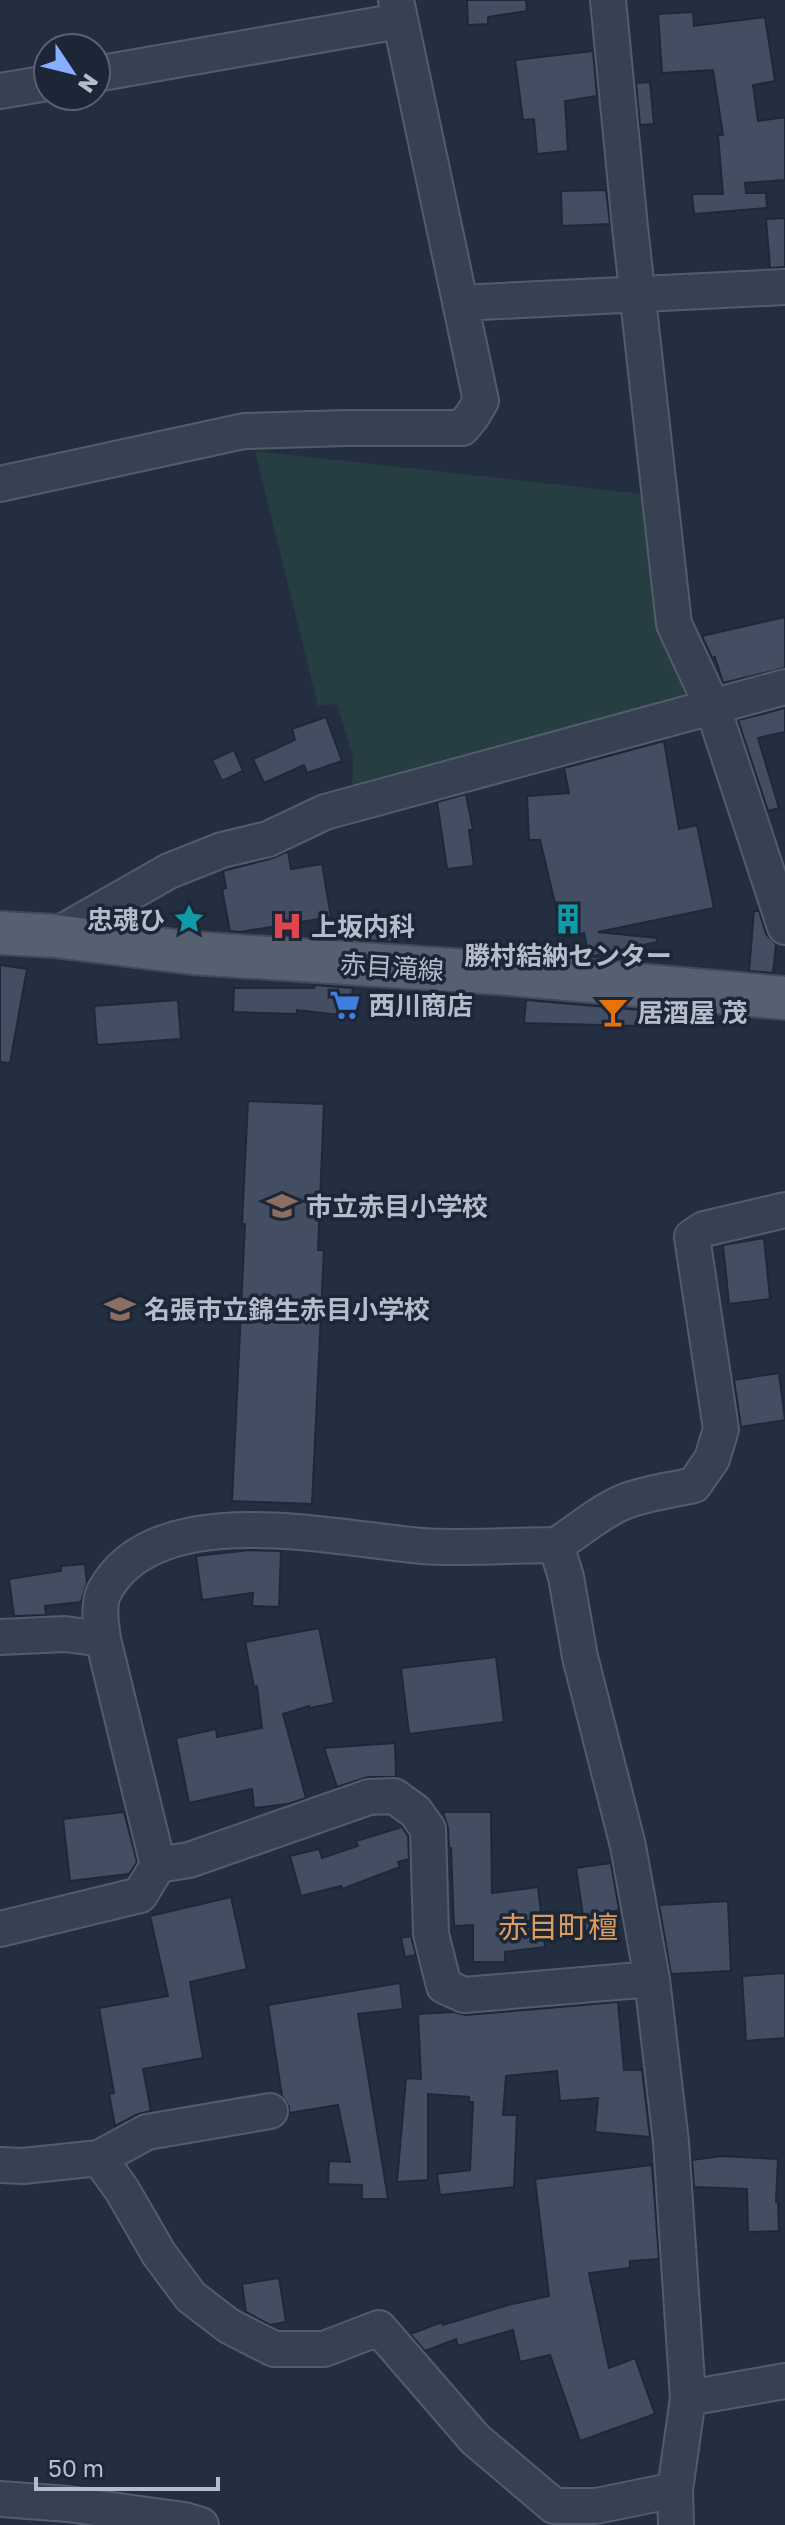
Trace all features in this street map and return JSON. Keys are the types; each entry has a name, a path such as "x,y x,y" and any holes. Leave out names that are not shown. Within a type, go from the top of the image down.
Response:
{"main road":[{"name":"赤目滝線","path":"0,933 55,936 192,953 498,973 785,998"}],"street":[{"path":"608,0 674,624 713,708 785,927"},
{"path":"0,484 244,431 462,428 481,401 397,10 112,71"},
{"path":"0,91 32,86"},
{"path":"460,303 785,287"},
{"path":"55,936 169,871 222,850 268,839 325,812 785,687"},
{"path":"0,1929 140,1895 158,1865 103,1639 102,1593 126,1564 161,1542 212,1531 245,1528 425,1546 556,1545 604,1512 628,1500 694,1485 712,1459 721,1429 692,1237 704,1229 785,1210"},
{"path":"556,1545 566,1577 580,1657 628,1846 652,1979 671,2142 688,2398 675,2490 676,2525"},
{"path":"0,1637 65,1634 103,1639"},
{"path":"158,1865 189,1860 369,1797 394,1796 415,1811 428,1829 431,1934 444,1986 464,1995 652,1979"},
{"path":"0,2165 23,2166 99,2158 147,2132 270,2111"},
{"path":"99,2158 122,2190 159,2254 191,2297 229,2326 274,2349 324,2349 379,2328 475,2439 554,2506 596,2506 675,2490"},
{"path":"688,2398 785,2381"},
{"path":"0,2499 68,2504 201,2525"}],"green space":[{"path":"255,451 642,494 658,624 696,705 352,796 353,757 337,704 318,706"}],"building":[{"path":"467,0 526,0 527,11 488,17 488,24 468,25"},
{"path":"693,12 694,26 765,17 775,81 753,85 758,121 785,117 785,180 745,183 746,193 766,193 767,208 694,214 692,194 723,194 718,135 723,135 713,70 662,73 658,14"},
{"path":"593,51 597,96 565,101 568,151 537,154 534,119 523,120 515,60"},
{"path":"650,82 654,124 640,125 636,83"},
{"path":"606,190 610,224 562,226 561,191"},
{"path":"785,218 785,267 770,268 766,219"},
{"path":"785,617 785,668 723,683 715,657 712,658 702,636"},
{"path":"785,708 785,732 758,738 779,808 768,811 738,720"},
{"path":"326,717 342,761 307,773 304,765 264,783 253,759 295,740 292,729"},
{"path":"664,741 679,829 697,825 714,908 598,932 657,938 657,942 589,957 584,933 563,937 540,840 529,840 527,796 569,793 564,768"},
{"path":"234,750 243,771 222,781 212,760"},
{"path":"466,794 473,830 469,830 474,866 447,869 437,802"},
{"path":"288,851 291,869 322,864 331,917 230,931 222,889 226,888 223,871"},
{"path":"754,911 759,911 766,934 776,944 773,973 749,971"},
{"path":"347,920 399,922 398,942 346,939"},
{"path":"0,965 27,969 10,1063 0,1062"},
{"path":"315,985 353,988 349,1016 297,1010 297,1014 233,1012 234,988 314,988"},
{"path":"178,1000 181,1039 97,1045 94,1006"},
{"path":"526,1000 641,1010 640,1026 524,1023"},
{"path":"248,1101 324,1104 318,1250 324,1250 312,1504 232,1501"},
{"path":"764,1238 770,1299 729,1304 723,1245"},
{"path":"779,1373 785,1420 741,1427 734,1380"},
{"path":"250,1550 281,1551 279,1607 252,1606 253,1593 202,1600 196,1556"},
{"path":"85,1564 87,1583 81,1602 45,1606 46,1615 14,1616 9,1579 61,1571 61,1566"},
{"path":"319,1628 334,1703 283,1714 306,1798 288,1804 254,1808 252,1789 189,1803 176,1738 216,1729 217,1737 262,1728 257,1686 254,1687 245,1642"},
{"path":"496,1657 504,1722 409,1734 401,1668"},
{"path":"395,1743 396,1777 368,1777 337,1787 324,1748"},
{"path":"124,1812 137,1862 129,1874 70,1881 63,1819"},
{"path":"443,1812 491,1812 492,1893 538,1887 545,1947 505,1952 505,1962 473,1962 473,1925 454,1926 451,1848"},
{"path":"402,1827 408,1836 409,1859 398,1862 400,1867 342,1889 341,1886 301,1896 290,1856 319,1849 322,1858 358,1846 356,1841"},
{"path":"611,1863 619,1910 611,1912 614,1932 586,1936 576,1868"},
{"path":"231,1897 247,1969 190,1982 203,2058 143,2069 151,2111 115,2126 109,2094 114,2093 99,2008 168,1996 150,1916"},
{"path":"728,1901 731,1971 671,1974 659,1905"},
{"path":"411,1936 416,1955 405,1957 401,1938"},
{"path":"785,1973 785,2038 746,2041 742,1976"},
{"path":"400,1983 403,2009 358,2014 388,2199 362,2199 362,2185 328,2184 329,2161 350,2162 338,2105 289,2113 282,2096 268,2005"},
{"path":"618,2002 624,2070 642,2070 650,2137 595,2132 598,2098 560,2101 557,2071 506,2076 503,2115 517,2115 514,2187 440,2195 437,2174 470,2170 473,2102 469,2102 469,2097 428,2094 428,2180 397,2182 406,2078 421,2079 418,2014 454,2012 466,2015"},
{"path":"721,2156 778,2159 776,2202 779,2231 748,2232 747,2189 694,2187 692,2160"},
{"path":"652,2165 659,2259 630,2261 630,2268 589,2273 609,2368 635,2358 655,2414 580,2441 550,2355 520,2362 513,2330 458,2346 456,2339 425,2351 410,2334 442,2322 443,2325 549,2296 535,2179"},
{"path":"279,2278 286,2322 270,2325 246,2312 242,2284"}],"place":[{"name":"忠魂ひ","path":"189,919"},
{"name":"勝村結納センター","path":"568,919"},
{"name":"上坂内科","path":"287,926"},
{"name":"西川商店","path":"345,1005"},
{"name":"居酒屋 茂","path":"613,1012"},
{"name":"市立赤目小学校","path":"282,1206"},
{"name":"名張市立錦生赤目小学校","path":"120,1309"}],"district":[{"name":"赤目町檀","path":"558,1927"}]}
